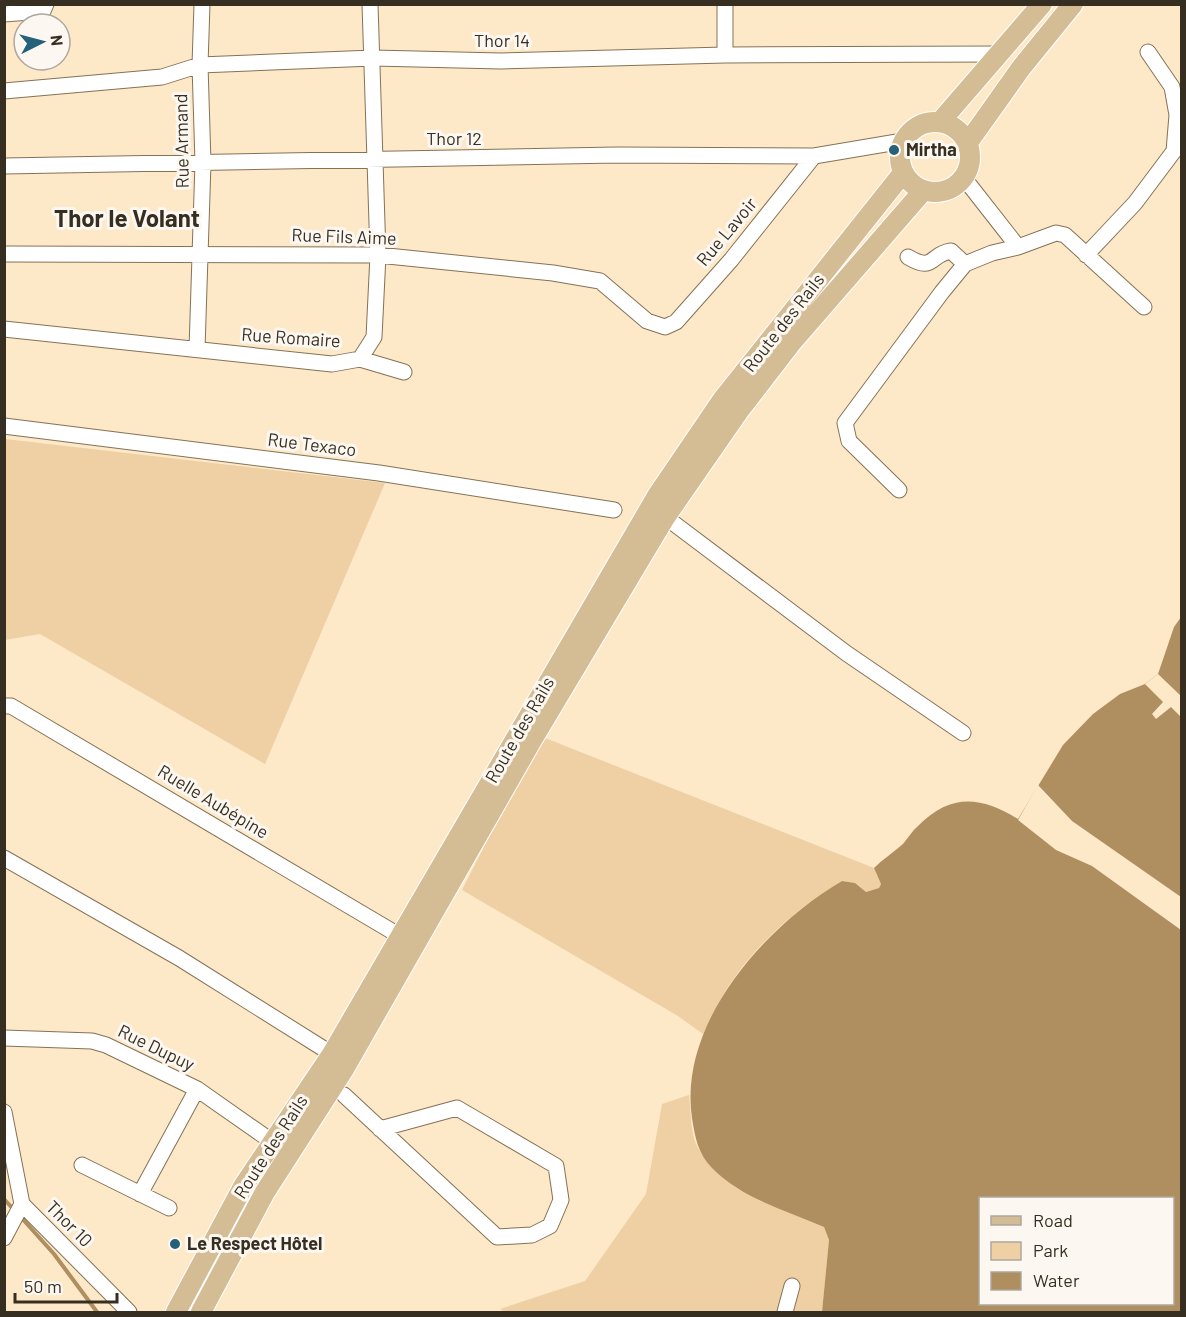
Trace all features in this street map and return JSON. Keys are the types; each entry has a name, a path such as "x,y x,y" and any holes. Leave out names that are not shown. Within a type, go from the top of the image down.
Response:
{"main road":[{"path":"940,122 956,130 968,144 970,161 964,178 946,191 923,191 915,187 903,173 900,162 903,141 919,126 940,122 1042,4"},
{"path":"968,144 1021,68 1073,4"},
{"name":"Route des Rails","path":"176,1312 244,1185 332,1054 657,496 723,399 903,173"},
{"name":"Route des Rails","path":"201,1312 265,1192 344,1069 531,740 664,519 738,412 792,342 923,191"}],"street":[{"path":"4,14 38,13 43,11 46,4"},
{"name":"Rue Armand","path":"197,349 203,163 200,65 202,4"},
{"name":"Rue Romaire","path":"4,329 332,364 360,359 374,338 378,255 370,4"},
{"path":"725,4 725,55"},
{"path":"1086,255 1135,203 1174,151 1178,115 1172,87 1148,52"},
{"name":"Thor 14","path":"4,91 162,77 200,65 373,58 501,61 725,55 1001,54"},
{"name":"Thor 12","path":"4,166 617,155 814,156 903,141"},
{"name":"Rue Lavoir","path":"665,327 676,322 731,260 814,156"},
{"path":"964,178 1018,247"},
{"path":"899,490 849,441 845,423 965,264 1056,233 1065,235 1144,307"},
{"path":"908,257 919,264 932,263 951,251 965,264"},
{"name":"Rue Fils Aime","path":"4,254 378,255 553,273 600,281 647,321 665,327"},
{"path":"360,359 404,372"},
{"name":"Rue Texaco","path":"4,426 379,473 614,510"},
{"path":"672,522 846,653 963,733"},
{"name":"Ruelle Aubépine","path":"4,706 11,706 400,936"},
{"path":"4,858 179,958 332,1054"},
{"name":"Rue Dupuy","path":"4,1038 99,1042 197,1089 274,1143"},
{"path":"140,1194 197,1089"},
{"path":"344,1095 380,1129 497,1237 532,1235 550,1226 561,1200 556,1166 458,1108 380,1129"},
{"name":"Thor 10","path":"4,1112 22,1204 129,1312"},
{"path":"82,1165 169,1208"},
{"path":"5,1237 22,1204"},
{"path":"785,1312 792,1286"}],"green space":[{"path":"5,439 385,483 265,764 40,634 5,640"},
{"path":"540,736 874,868 881,884 879,888 866,892 855,883 842,881 812,900 784,923 745,963 722,997 703,1034 678,1016 462,890"},
{"path":"689,1095 692,1128 697,1146 721,1176 753,1197 824,1227 829,1240 822,1312 505,1312 500,1309 585,1281 646,1194 662,1104"}],"water":[{"path":"1181,617 1181,1312 822,1312 829,1240 824,1227 765,1203 737,1188 712,1168 703,1157 698,1145 692,1118 691,1082 699,1047 713,1013 733,981 757,951 813,900 842,881 855,883 866,892 879,888 881,884 874,868 903,844 930,815 954,803 966,801 991,806 1018,819 1063,745 1093,714 1120,694 1145,684 1158,674 1174,627"}],"pier":[{"path":"1158,674 1181,696 1181,717 1171,707 1156,719 1152,714 1163,702 1145,684"},
{"path":"1038,785 1072,821 1181,897 1181,930 1092,866 1056,850 1018,820"}],"waterway":[{"path":"4,1199 14,1210"},
{"path":"19,1215 54,1254 97,1312"}],"place":[{"name":"Mirtha","path":"894,150"},
{"name":"Le Respect Hôtel","path":"175,1244"}],"district":[{"name":"Thor le Volant","path":"127,219"}]}
